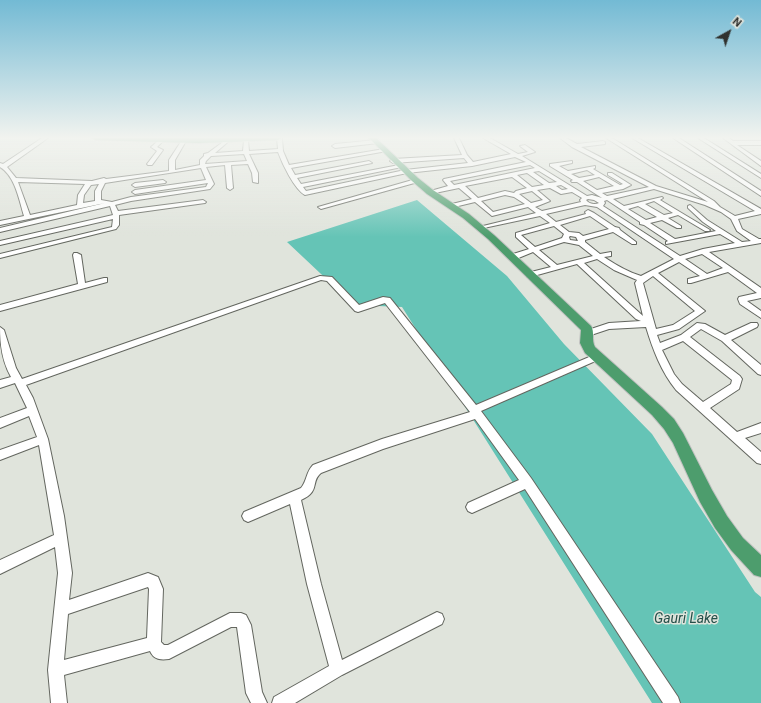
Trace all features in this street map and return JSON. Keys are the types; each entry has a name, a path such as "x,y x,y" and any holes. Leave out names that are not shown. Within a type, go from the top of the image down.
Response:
{"highway":[{"path":"404,171 430,192 481,228 513,257 563,307 584,325 588,333 587,346 592,359 657,411 669,424 678,438 706,496 722,522 737,544 761,568"}],"street":[{"path":"8,171 22,197 27,216"},
{"path":"14,180 89,183 179,171"},
{"path":"135,192 200,190 210,187 205,171"},
{"path":"229,171 230,188"},
{"path":"254,171 256,182"},
{"path":"290,171 306,194 349,192 416,181"},
{"path":"294,177 328,171"},
{"path":"300,186 376,171"},
{"path":"321,207 395,171"},
{"path":"452,187 446,180 493,171"},
{"path":"430,192 533,171"},
{"path":"543,171 574,190 585,200"},
{"path":"563,171 673,241"},
{"path":"567,173 576,171"},
{"path":"593,171 629,193"},
{"path":"622,171 654,187 718,209 734,218 739,230 759,241"},
{"path":"661,171 712,202 718,209"},
{"path":"691,171 761,211"},
{"path":"694,171 761,211"},
{"path":"725,171 761,194"},
{"path":"487,172 554,224 574,243 615,230 679,213"},
{"path":"529,172 560,192 574,190"},
{"path":"596,192 628,184 610,174"},
{"path":"513,175 560,209"},
{"path":"450,206 473,198 549,186 600,175"},
{"path":"135,192 136,176"},
{"path":"0,230 112,204 135,192 208,179"},
{"path":"98,202 98,191 104,180"},
{"path":"80,205 81,195 89,183"},
{"path":"461,186 489,212 494,214 547,200"},
{"path":"599,203 607,198 654,187"},
{"path":"623,208 676,194"},
{"path":"481,228 560,209 593,198 656,244 706,276"},
{"path":"656,200 707,230"},
{"path":"0,223 80,205 107,201 115,208 116,214 116,225 114,228 0,256"},
{"path":"0,243 116,214 203,202"},
{"path":"577,204 634,243"},
{"path":"640,204 679,227"},
{"path":"690,208 720,232 740,244"},
{"path":"734,218 761,211"},
{"path":"78,212 80,237"},
{"path":"554,267 518,236 518,234 592,214"},
{"path":"656,244 720,232"},
{"path":"513,257 567,237"},
{"path":"581,241 598,256 624,274 642,279"},
{"path":"759,241 703,251 680,259 642,279 639,283 639,287 658,348 667,371 674,381 761,459"},
{"path":"703,251 761,292"},
{"path":"530,275 554,267 608,254"},
{"path":"77,255 82,286"},
{"path":"578,261 638,317 650,326"},
{"path":"691,281 729,269"},
{"path":"588,333 609,326 676,327 701,311 653,273"},
{"path":"0,384 19,381 323,278 329,279 358,309 383,300 390,302 479,410 672,703"},
{"path":"0,308 104,280"},
{"path":"761,295 742,299 761,315"},
{"path":"725,339 759,325"},
{"path":"658,348 684,337 697,326 702,326 725,339 761,371"},
{"path":"0,330 2,346 32,410 43,439 58,516 66,573 56,670 59,703"},
{"path":"684,337 736,379 736,386 703,408"},
{"path":"248,516 294,497 309,489 311,486 313,473 317,469 382,444 479,410 592,359"},
{"path":"0,422 32,410"},
{"path":"736,437 761,428"},
{"path":"0,456 43,439"},
{"path":"472,507 527,482"},
{"path":"294,497 314,584 337,670"},
{"path":"0,567 61,538"},
{"path":"63,609 148,580 153,582 156,589 154,643 161,653 170,652 230,620 241,620 244,625 256,702"},
{"path":"280,703 337,670 436,620"},
{"path":"56,670 154,643"}],"water":[{"name":"Gauri Lake","path":"417,200 507,276 564,344 652,434 755,592 761,597 761,703 652,703 402,307 354,305 287,242"}]}
